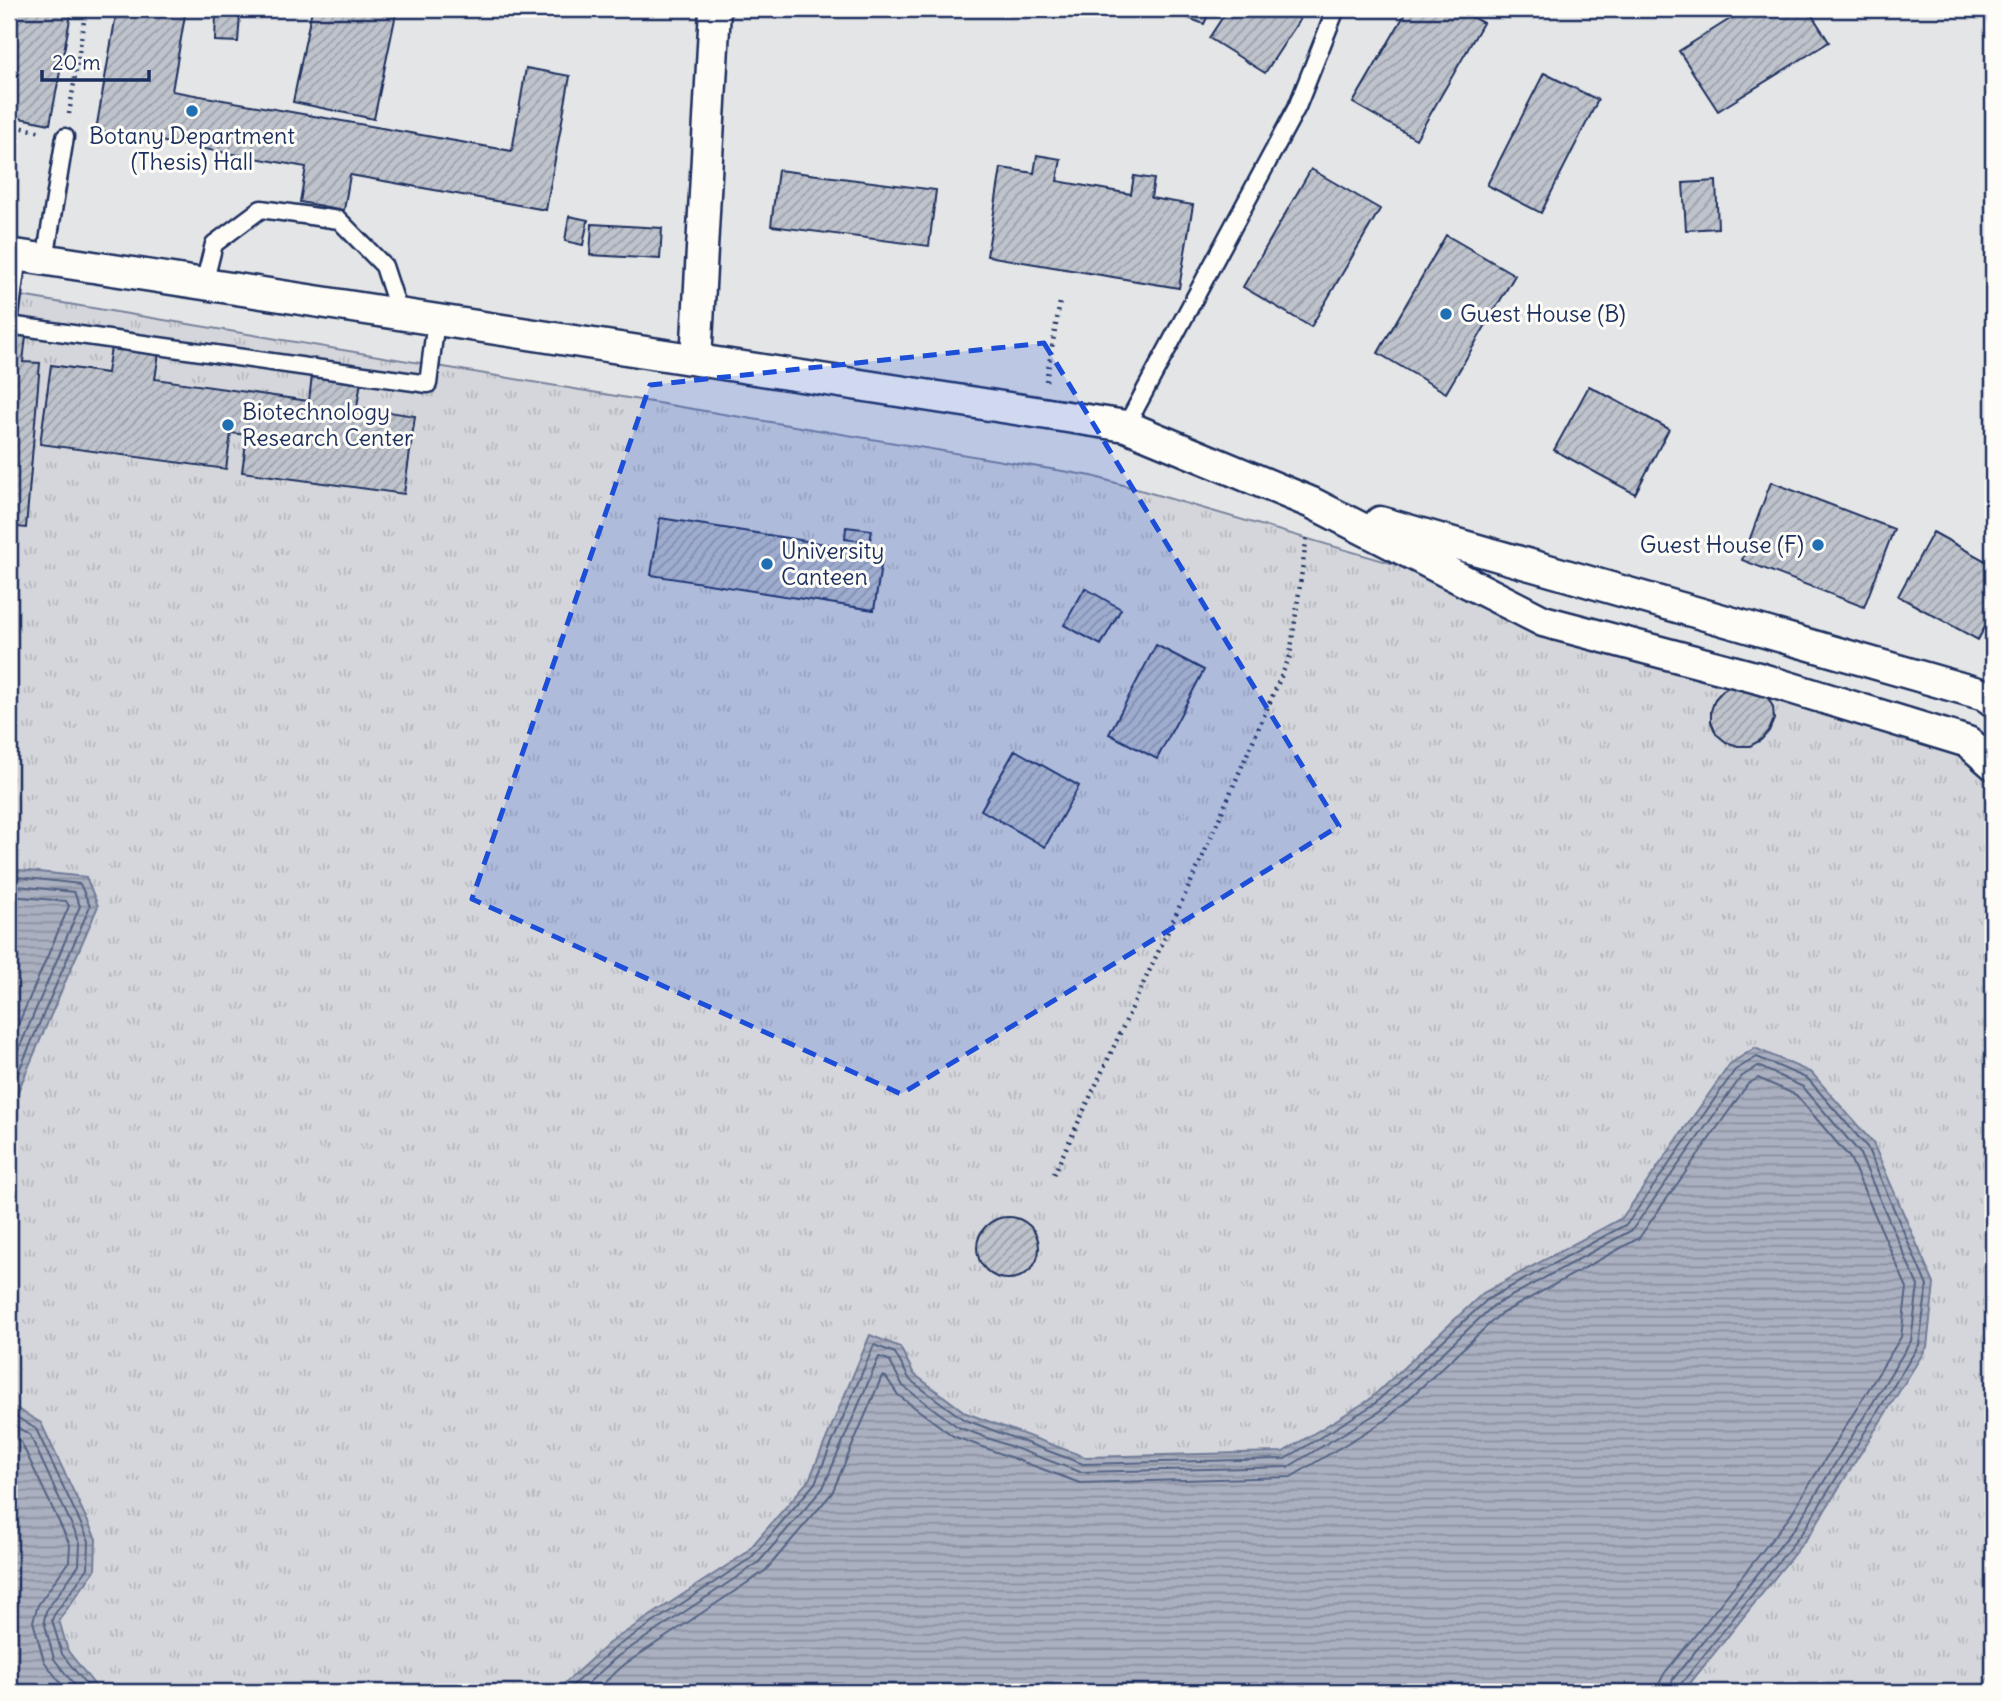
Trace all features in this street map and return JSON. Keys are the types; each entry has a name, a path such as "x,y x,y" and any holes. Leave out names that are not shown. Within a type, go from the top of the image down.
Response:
{"street":[{"path":"696,360 715,9"},
{"path":"24,256 1126,426 1312,503 1543,621 1762,680 1968,742 1993,764"},
{"path":"1312,503 1985,695 1993,701"}],"lane":[{"path":"1126,426 1297,107 1336,9"},
{"path":"65,137 24,256 9,324 428,384 436,320"},
{"path":"204,284 214,244 261,209 339,220 384,266 400,314"}],"path":[{"path":"65,137 86,9"},
{"path":"1041,413 1060,302"},
{"path":"1054,1174 1198,867 1290,656 1312,503"}],"highlighted area":[{"path":"1044,343 1339,826 901,1094 472,899 650,385"}],"shaded area":[{"path":"9,9 1993,9 1993,1212 9,711"}],"green space":[{"path":"9,294 1092,476 1988,737 1993,742 1993,1670 1980,1692 9,1692"}],"water":[{"path":"9,869 86,877 98,906 9,1112"},
{"path":"1755,1048 1812,1073 1873,1143 1934,1284 1927,1347 1810,1534 1683,1692 555,1692 609,1643 746,1553 809,1480 870,1335 900,1347 914,1374 966,1413 1085,1457 1283,1452 1369,1400 1483,1293 1622,1218 1730,1064"},
{"path":"9,1404 41,1423 96,1539 95,1570 59,1620 68,1651 100,1692 9,1692"}],"building":[{"path":"9,9 72,9 50,124 9,116"},
{"name":"Botany Department (Thesis) Hall","path":"117,9 150,9 185,15 172,91 512,151 526,68 570,76 546,210 350,175 344,210 300,202 306,167 96,130"},
{"path":"312,9 397,9 374,119 293,102"},
{"path":"1188,9 1211,9 1204,24 1185,17"},
{"path":"1228,9 1284,9 1300,19 1265,73 1209,38"},
{"path":"1408,9 1457,9 1483,23 1416,139 1353,103"},
{"path":"1746,9 1808,9 1829,42 1718,111 1679,51"},
{"path":"216,14 240,15 238,42 215,41"},
{"path":"1544,73 1598,100 1541,213 1487,185"},
{"path":"1037,155 1061,159 1057,181 1131,194 1134,176 1154,179 1151,198 1193,205 1179,288 987,256 1001,168 1034,173"},
{"path":"1311,169 1380,209 1311,327 1243,287"},
{"path":"778,170 936,190 929,246 771,226"},
{"path":"1716,181 1718,228 1686,230 1683,183"},
{"path":"569,216 588,220 583,245 565,241"},
{"path":"592,224 662,228 660,259 590,255"},
{"name":"Guest House (B)","path":"1446,235 1515,275 1446,393 1378,353"},
{"path":"9,335 26,336 23,362 40,363 26,528 9,526"},
{"name":"Biotechnology Research Center","path":"111,347 159,353 155,379 309,401 312,375 361,381 357,407 415,416 404,494 242,472 247,435 231,433 226,469 40,444 51,365 107,373"},
{"path":"1589,386 1669,429 1635,494 1554,450"},
{"name":"Guest House (F)","path":"1771,482 1894,529 1864,607 1742,560"},
{"name":"University Canteen","path":"660,518 883,553 874,610 651,575"},
{"path":"846,527 872,530 870,542 845,539"},
{"path":"1933,532 1993,565 1993,612 1978,640 1898,596"},
{"path":"1085,588 1121,609 1101,645 1064,625"},
{"path":"1156,645 1204,670 1157,759 1109,734"},
{"path":"1734,684 1767,696 1773,707 1774,719 1769,731 1761,740 1750,746 1726,742 1716,734 1711,722 1715,699 1723,690"},
{"path":"1015,750 1079,786 1045,847 981,810"},
{"path":"1002,1217 1014,1217 1030,1226 1037,1236 1037,1260 1030,1270 1014,1279 1002,1279 991,1274 982,1265 977,1254 977,1242 982,1231 991,1222"}],"place":[{"name":"Botany Department (Thesis) Hall","path":"192,111"},
{"name":"Guest House (B)","path":"1446,314"},
{"name":"Biotechnology Research Center","path":"228,425"},
{"name":"Guest House (F)","path":"1818,545"},
{"name":"University Canteen","path":"767,564"}]}
